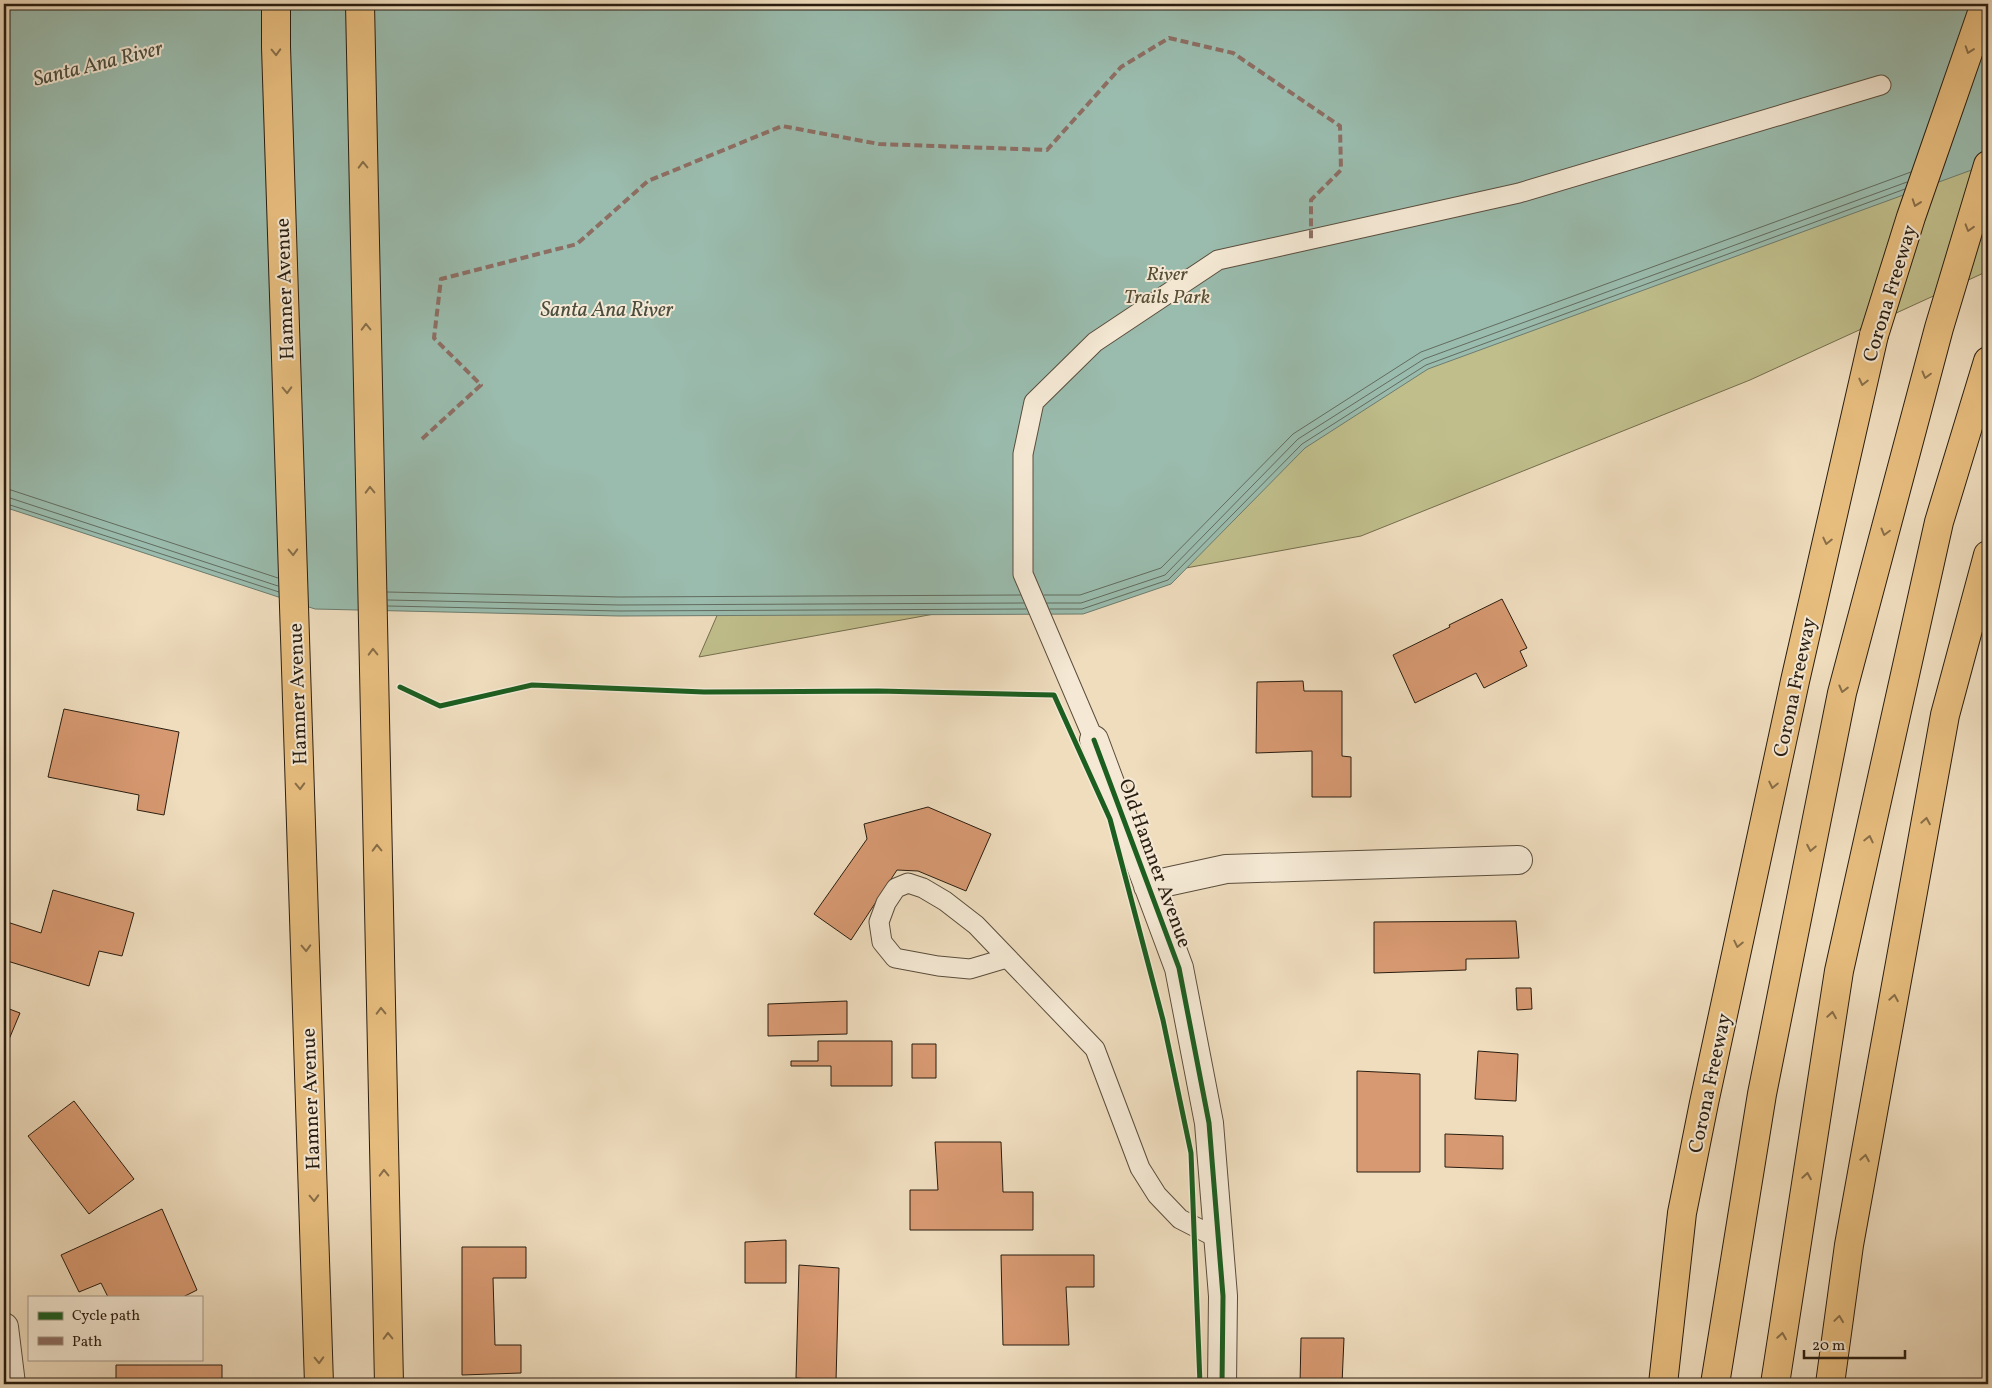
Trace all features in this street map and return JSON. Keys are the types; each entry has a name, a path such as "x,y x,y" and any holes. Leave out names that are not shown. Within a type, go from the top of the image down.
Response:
{"main road":[{"name":"Hamner Avenue","path":"276,4 320,1384"},
{"path":"360,4 389,1384"},
{"name":"Corona Freeway","path":"1663,1384 1682,1213 1702,1112 1793,691 1874,335 1911,217 1985,4"},
{"path":"1715,1384 1762,1094 1842,693 1939,328 1988,165"},
{"path":"1775,1384 1839,971 1939,522 1988,361"},
{"path":"1830,1384 1849,1245 1945,715 1988,555"}],"street":[{"name":"Old Hamner Avenue","path":"1094,740 1179,968 1209,1124 1223,1296 1222,1384"},
{"path":"1148,886 1226,869 1518,860"},
{"path":"4,1327 11,1384"}],"lane":[{"path":"1094,740 1023,574 1023,454 1034,402 1095,342 1218,260 1519,193 1881,85"},
{"path":"1007,958 970,969 938,966 895,958 882,942 879,922 886,902 896,888 908,883 923,888 945,901 976,925 1095,1050 1140,1168 1157,1195 1180,1219 1219,1239"}],"green space":[{"name":"River Trails Park","path":"983,4 1988,4 1988,271 1750,380 1361,536 699,657"}],"water":[{"name":"Santa Ana River","path":"4,4 1988,4 1988,164 1428,369 1305,448 1171,584 1083,614 619,616 315,609 4,507"}],"building":[{"path":"1502,599 1527,648 1520,651 1527,666 1484,688 1476,673 1415,703 1393,655"},
{"path":"1303,681 1304,691 1342,691 1342,756 1351,757 1351,797 1312,797 1312,751 1256,753 1257,682"},
{"path":"64,709 179,732 164,815 137,810 139,795 48,777"},
{"path":"928,807 991,834 966,891 918,871 897,870 851,940 814,914 867,839 864,824"},
{"path":"53,890 134,913 122,956 99,951 89,986 4,960 4,921 41,933"},
{"path":"1516,921 1519,958 1466,959 1466,970 1374,973 1374,922"},
{"path":"1516,988 1531,988 1532,1009 1517,1010"},
{"path":"847,1001 847,1034 768,1036 768,1004"},
{"path":"4,1007 20,1013 5,1049 4,1048"},
{"path":"818,1041 892,1041 892,1086 831,1086 831,1066 791,1066 791,1061 818,1061"},
{"path":"912,1044 936,1044 936,1078 912,1078"},
{"path":"1478,1051 1518,1054 1516,1101 1475,1099"},
{"path":"1357,1071 1420,1074 1420,1172 1357,1172"},
{"path":"74,1101 134,1179 89,1214 28,1136"},
{"path":"1445,1134 1503,1136 1503,1169 1445,1167"},
{"path":"935,1142 1001,1142 1003,1192 1033,1192 1033,1230 910,1230 910,1190 938,1190"},
{"path":"162,1209 197,1290 185,1296 108,1296 101,1283 79,1292 61,1255"},
{"path":"786,1240 786,1283 745,1283 745,1242"},
{"path":"462,1247 526,1247 526,1278 493,1278 495,1345 521,1345 521,1373 462,1375"},
{"path":"1001,1255 1094,1255 1094,1287 1066,1287 1069,1345 1003,1345"},
{"path":"799,1265 839,1268 836,1381 796,1378"},
{"path":"1301,1338 1344,1338 1342,1384 1300,1384"},
{"path":"116,1365 222,1365 222,1384 116,1384"}],"marked path":[{"path":"422,439 481,385 434,338 441,279 577,244 648,181 782,126 879,144 1047,150 1121,67 1169,38 1233,53 1340,126 1341,170 1311,200 1311,240"}],"cycle path":[{"path":"400,687 440,706 532,685 704,692 878,691 1054,695 1110,819 1163,1020 1191,1153 1200,1384"},
{"path":"1094,740 1179,968 1209,1123 1223,1296 1222,1384"}]}
